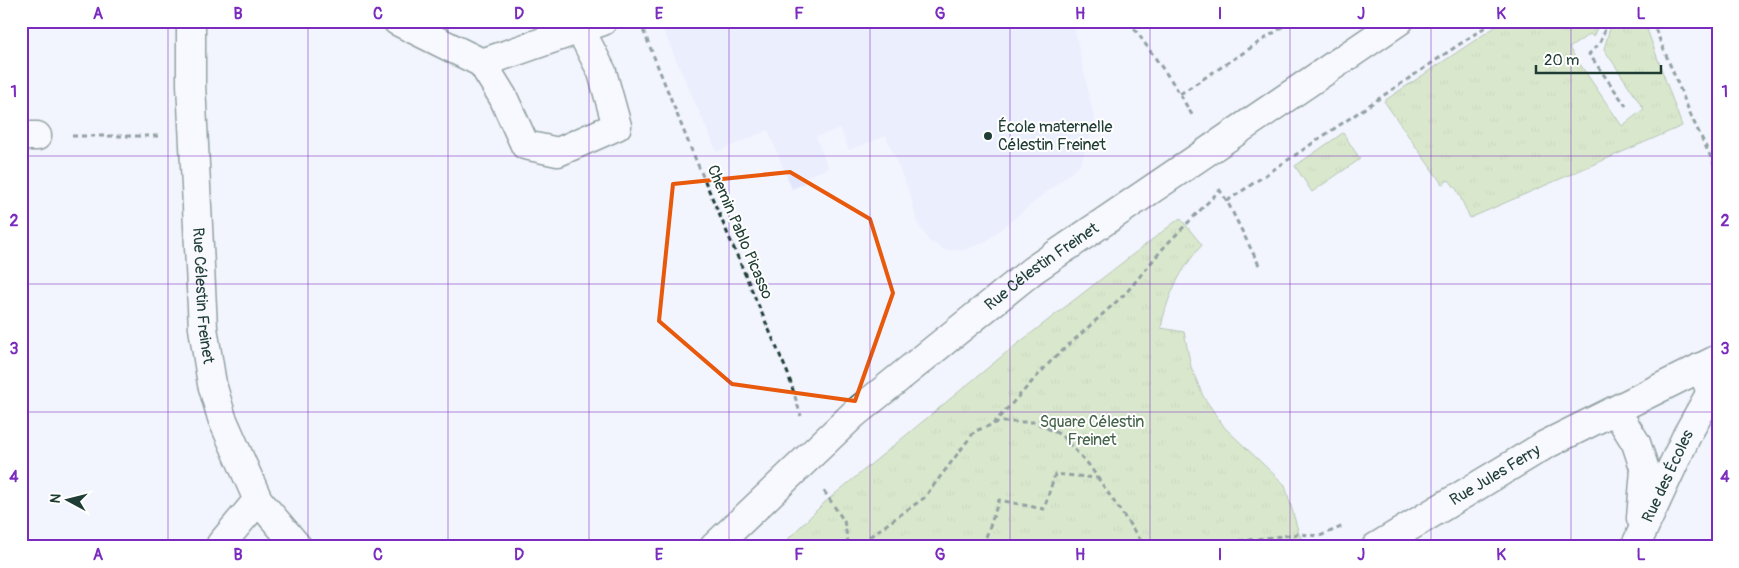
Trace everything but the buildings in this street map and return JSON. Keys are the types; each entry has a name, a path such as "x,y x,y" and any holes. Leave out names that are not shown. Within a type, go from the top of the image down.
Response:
{"street":[{"name":"Rue Célestin Freinet","path":"191,21 203,328 212,384 222,418 258,500 298,547"},
{"path":"397,21 482,63 503,97 525,145 558,152 617,126 602,72 592,25 482,63"},
{"name":"Rue Célestin Freinet","path":"714,547 854,414 1032,270 1210,147 1399,21"},
{"name":"Rue des Écoles","path":"1709,363 1711,392 1688,434 1637,539 1645,470 1636,443 1616,411 1709,363"},
{"name":"Rue Jules Ferry","path":"1376,547 1545,446 1616,411"},
{"path":"221,547 220,544 258,500"}],"path":[{"name":"Chemin Pablo Picasso","path":"640,21 689,144 788,374 822,489 844,521 849,547"},
{"path":"1129,21 1180,94 1210,147 1219,191 1227,201 1259,266"},
{"path":"1180,94 1292,21"},
{"path":"1227,201 1494,21"},
{"path":"1608,21 1600,43 1589,54 1626,106"},
{"path":"1652,21 1692,118 1718,172"},
{"path":"29,136 194,136"},
{"path":"993,424 1052,360 1126,293 1165,246 1219,191"},
{"path":"855,547 924,498 975,431 999,422 1035,422 1061,434 1098,478 1141,541 1182,547"},
{"path":"972,547 985,540 999,500 1044,509 1056,474 1098,478"},
{"path":"1186,547 1299,534 1320,536 1343,526"}],"highlighted area":[{"path":"790,172 870,219 893,293 855,401 732,384 659,321 673,184"}],"shaded area":[{"name":"École maternelle Célestin Freinet","path":"664,21 1073,21 1095,123 1080,165 985,242 964,250 945,250 929,241 917,222 910,194 886,136 849,150 840,128 816,137 828,168 803,178 805,183 792,189 768,130 717,152 663,30"}],"green space":[{"path":"1504,21 1600,21 1593,37 1590,34 1569,48 1622,126 1644,109 1604,49 1612,21 1644,21 1682,126 1470,218 1457,190 1449,180 1442,184 1384,101"},
{"path":"1343,133 1360,159 1312,192 1295,166"},
{"name":"Square Célestin Freinet","path":"1180,218 1202,245 1187,264 1171,294 1161,328 1184,332 1191,367 1203,396 1225,428 1285,485 1299,534 1306,547 780,547 824,503 1007,352"}],"place":[{"name":"École maternelle Célestin Freinet","path":"988,136"}]}
